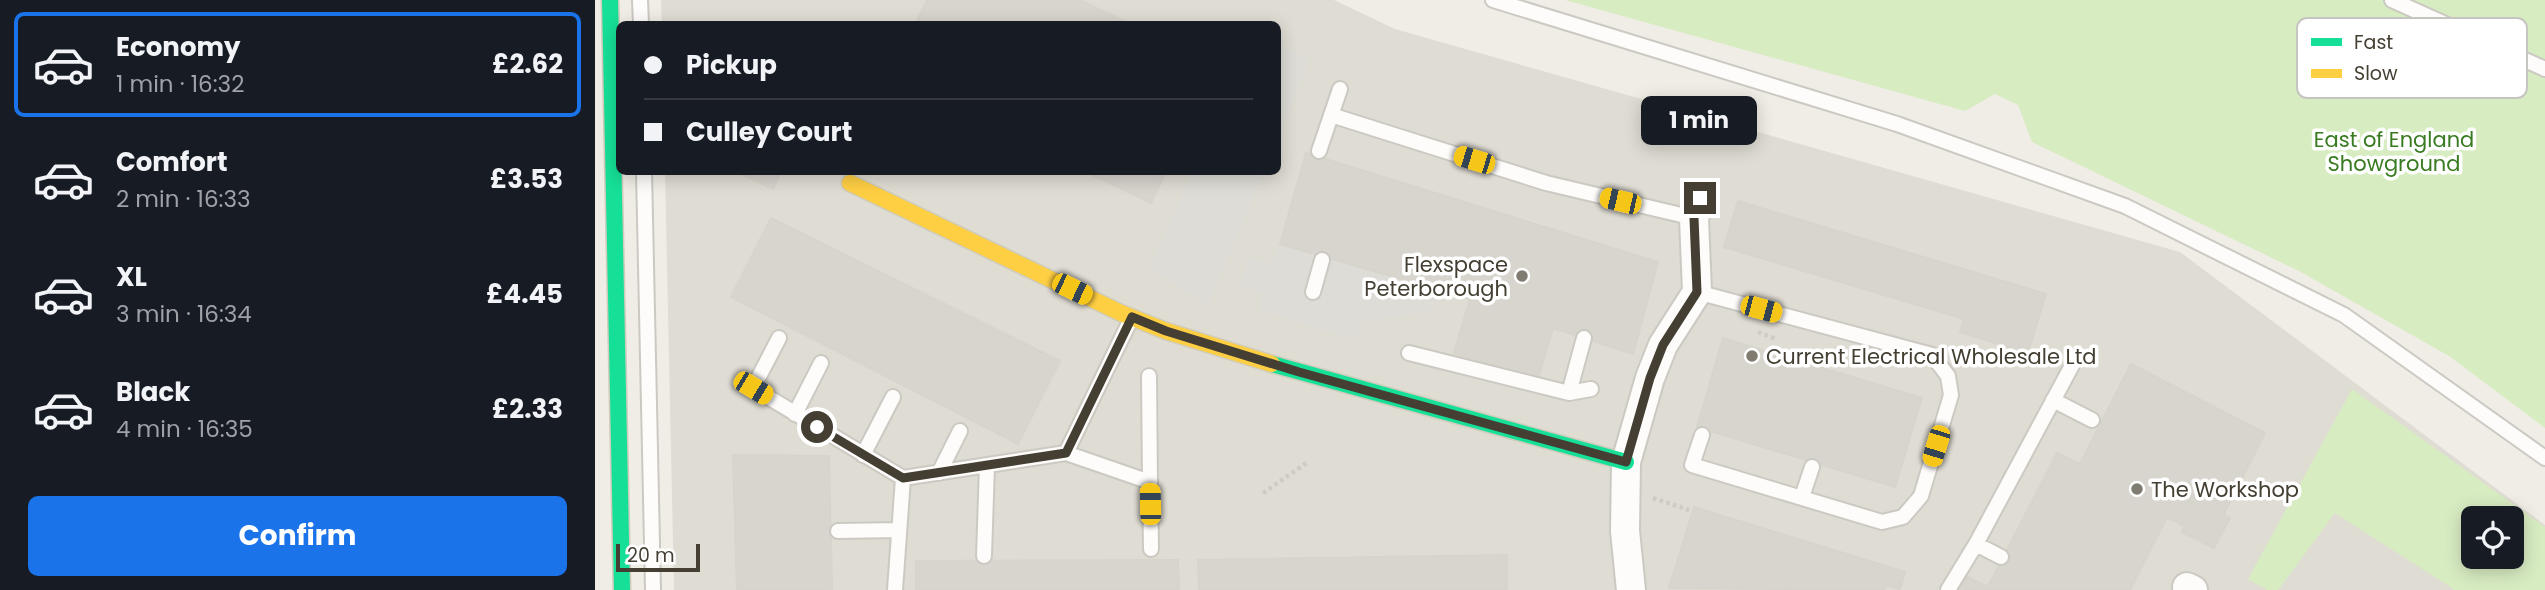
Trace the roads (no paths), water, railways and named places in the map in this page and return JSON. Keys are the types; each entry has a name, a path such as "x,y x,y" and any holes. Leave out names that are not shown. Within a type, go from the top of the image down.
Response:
{"main road":[{"path":"610,0 622,590"},
{"path":"850,183 1166,331 1299,372 1626,462"}],"street":[{"path":"1631,590 1625,531 1626,462 1650,378 1663,345 1697,292 1697,208"}],"lane":[{"path":"640,0 641,21"},
{"path":"1493,0 1897,124 2125,206 2344,315 2545,458"},
{"path":"2392,0 2432,18"},
{"path":"2527,61 2545,69"},
{"path":"1319,151 1340,89"},
{"path":"1331,115 1546,183 1697,208"},
{"path":"644,175 653,590"},
{"path":"1313,292 1322,260"},
{"path":"1697,292 1932,355 1948,376 1951,396 1921,496 1903,517 1882,522 1692,465 1702,435"},
{"path":"1066,453 1132,317"},
{"path":"779,338 753,388 903,478 1066,453 1150,482"},
{"path":"1569,393 1584,338"},
{"path":"1409,353 1569,393 1591,389"},
{"path":"1948,590 1976,544 2076,358"},
{"path":"795,414 821,363"},
{"path":"1149,376 1151,549"},
{"path":"863,455 893,397"},
{"path":"2053,401 2092,420"},
{"path":"939,473 960,430"},
{"path":"984,556 987,465"},
{"path":"1802,497 1812,467"},
{"path":"895,590 903,478"},
{"path":"838,531 899,530"},
{"path":"1976,544 2001,557"}],"place":[{"name":"Flexspace Peterborough","path":"1522,276"},
{"name":"Current Electrical Wholesale Ltd","path":"1752,356"},
{"name":"The Workshop","path":"2137,489"}],"park label":[{"name":"East of England Showground","path":"2394,151"}]}
